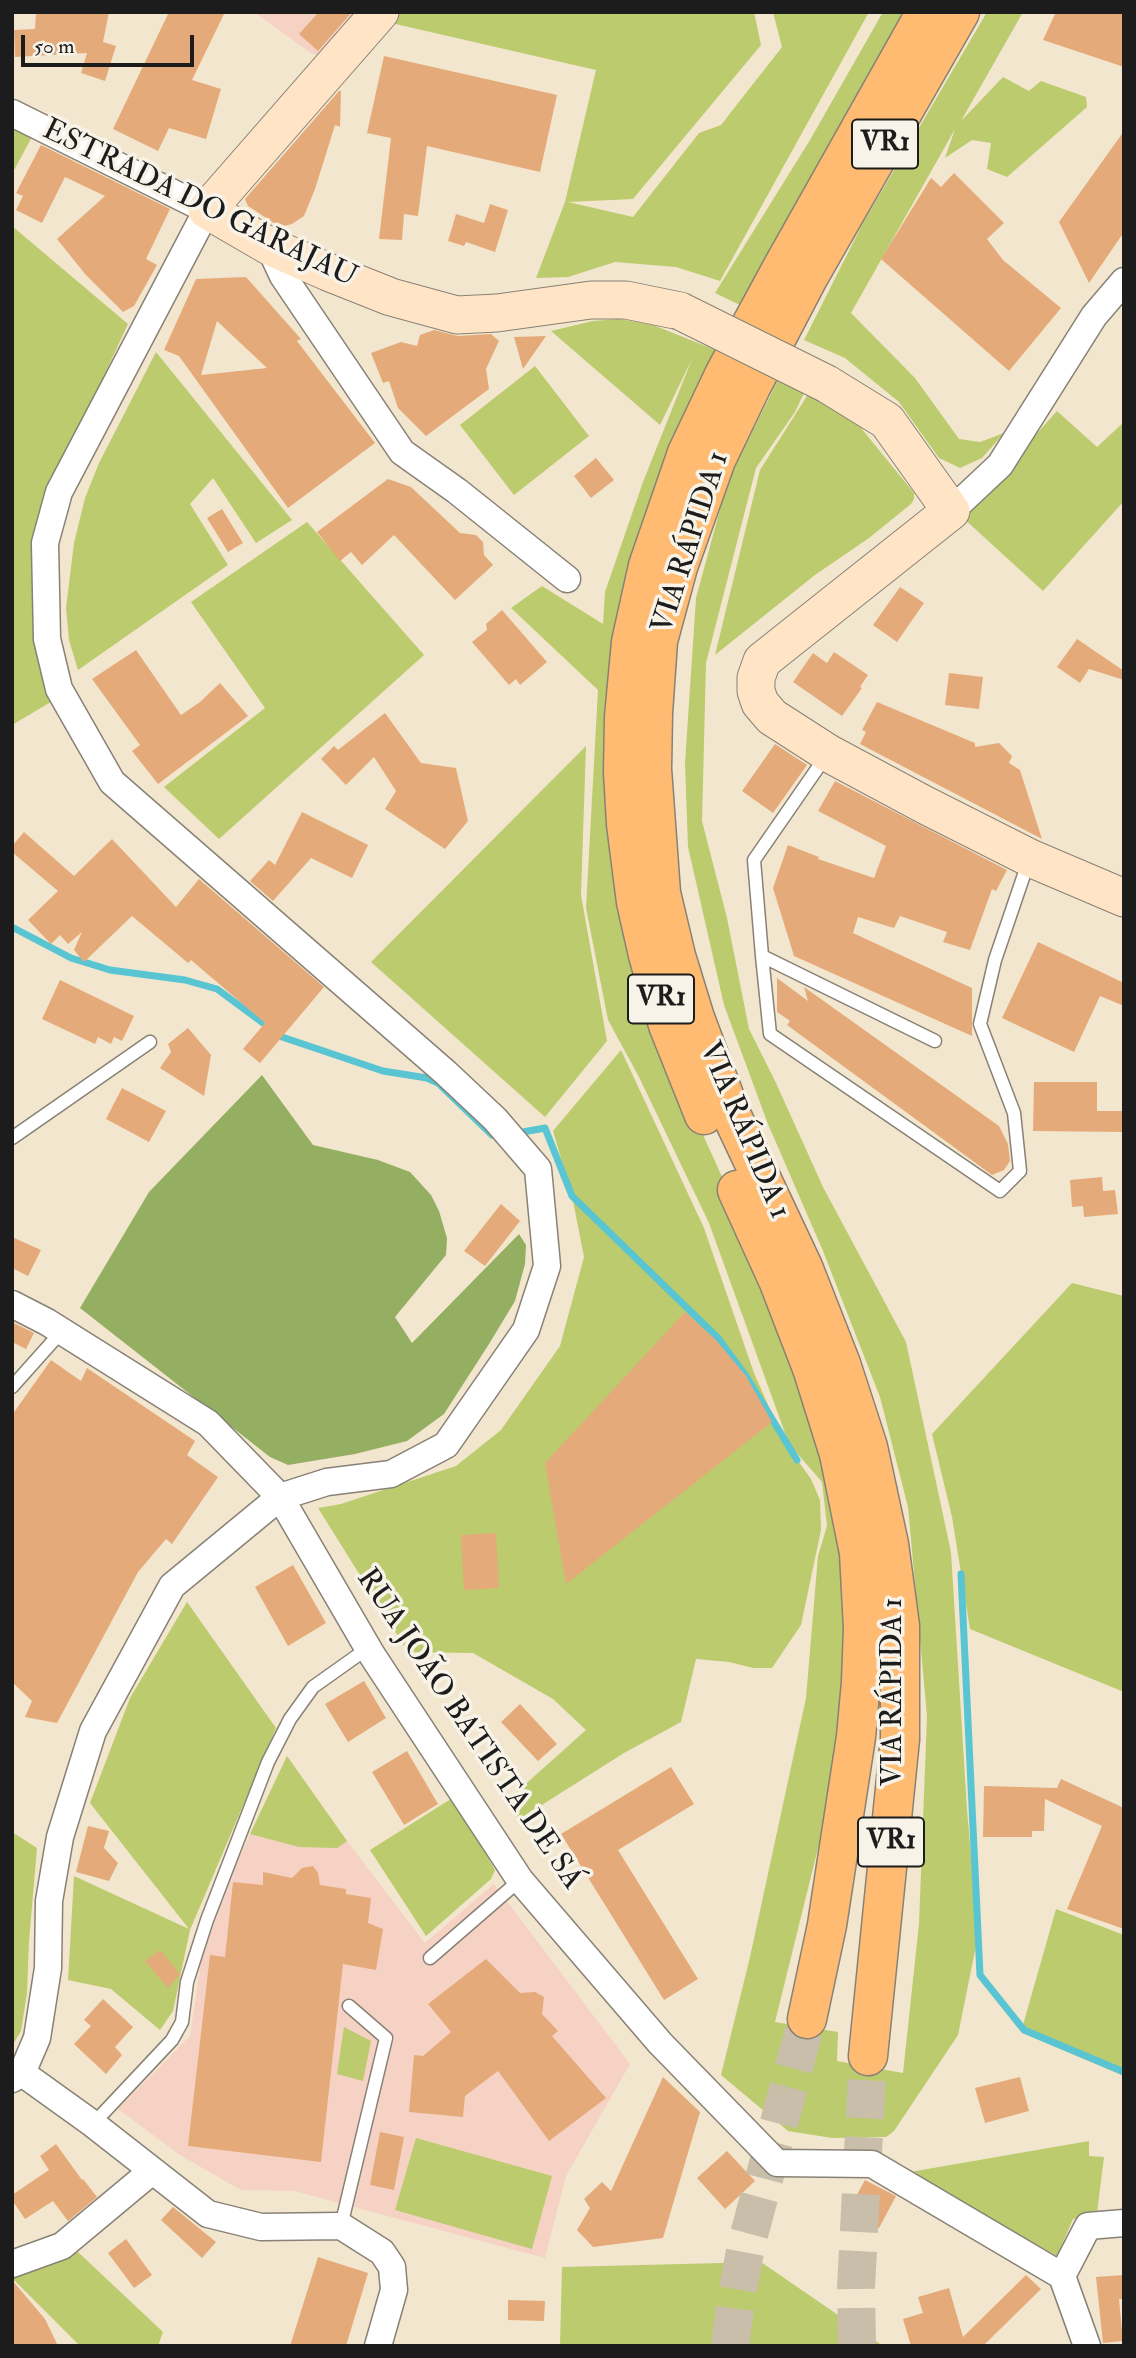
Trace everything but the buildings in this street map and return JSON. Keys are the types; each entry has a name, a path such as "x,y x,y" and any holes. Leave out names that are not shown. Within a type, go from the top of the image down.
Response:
{"highway":[{"name":"VIA RÁPIDA 1","path":"807,2019 827,1925 856,1737 863,1629 859,1553 839,1454 813,1371 778,1280 709,1128 678,1051 648,955 636,902 626,824 624,717 631,642 648,566 687,453 725,373 926,12"},
{"name":"VIA RÁPIDA 1","path":"868,2056 900,1739 900,1626 889,1544 868,1447 841,1364 803,1267 731,1114 695,1018 676,957 661,893 652,769 653,713 658,641 678,567 716,460 809,276 960,12"}],"street":[{"path":"377,2346 394,2290 392,2267 382,2252 341,2226 261,2227 208,2214 93,2124 17,2076 37,2038 48,1968 49,1901 60,1837 93,1731 172,1586 280,1497 327,1482 391,1474 446,1445 526,1330 547,1266 538,1169 495,1119 446,1073 111,782 59,689 47,639 45,543 59,492 207,210 380,12"},
{"name":"ESTRADA DO GARAJAU","path":"12,113 207,210 269,246 391,297 457,315 497,313 591,300 626,300 680,311 827,384 887,421 951,511"},
{"path":"269,246 283,276 402,452 457,491 568,579"},
{"path":"1124,281 1094,316 1000,465 951,511 762,661 756,678 760,703 772,718 828,752 1030,858 1124,898"},
{"name":"RUA JOÃO BATISTA DE SÁ","path":"12,1304 62,1331 208,1423 280,1497 369,1648 520,1880 660,2043 777,2163 872,2164 1062,2276"},
{"path":"12,2264 62,2246 152,2171"},
{"path":"1087,2346 1062,2276 1088,2226 1124,2223"}],"lane":[{"path":"828,752 754,859 770,1034 1000,1191 1020,1171 1014,1113 980,1024 995,960 1030,858"},
{"path":"762,956 935,1041"},
{"path":"12,1138 150,1042"},
{"path":"12,1387 62,1331"},
{"path":"93,2124 172,2040 183,2022 187,1982 207,1920 268,1762 290,1719 313,1687 369,1648"},
{"path":"430,1958 520,1880"},
{"path":"341,2226 386,2038 349,2006"}],"shaded area":[{"path":"254,12 361,12 320,56 312,54"},
{"path":"287,1756 347,1841 425,1943 494,1884 630,2064 566,2176 545,2258 294,2191 241,2190 180,2155 118,2109 190,2036 201,1961 233,1871"}],"green space":[{"path":"401,12 754,12 761,45 633,199 568,202 633,217 699,133 721,125 782,47 773,12 869,12 720,281 676,267 615,262 568,277 536,278 565,202 596,70 391,23"},
{"path":"883,12 907,12 740,305 715,293 810,140"},
{"path":"987,12 1023,12 961,121 1003,77 1029,91 1041,81 1086,97 1087,107 1007,177 987,169 991,143 972,140 945,158 955,129 851,313 915,378 959,439 980,442 1004,433 982,458 960,468 939,458 899,402 845,358 804,340 863,223"},
{"path":"12,124 34,133 12,174"},
{"path":"12,226 128,324 42,509 56,699 12,725"},
{"path":"619,319 653,325 718,351 641,526 619,647 679,1082 778,1300 835,1485 848,1603 840,1737 823,1828 775,2022 838,2032 837,2061 903,2073 919,1924 927,1716 908,1507 880,1397 823,1251 768,1124 724,1005 688,847 685,763 696,598 728,480 778,380 804,393 795,412 756,468 706,663 702,821 727,918 749,1029 823,1187 906,1342 951,1552 967,1810 978,1936 958,2035 894,2131 886,2137 832,2138 788,2131 721,2075 750,1957 806,1698 818,1556 827,1526 822,1482 789,1444 709,1223 639,1077 608,1020 586,908 598,690 511,608 542,586 603,624 605,592 643,482 692,359 660,425 551,331 593,321"},
{"path":"156,352 292,520 256,543 213,478 190,504 228,565 78,670 69,640 66,608 74,543 85,498 99,463"},
{"path":"535,366 589,436 514,495 460,425"},
{"path":"807,396 830,402 857,423 914,493 914,499 869,538 815,575 715,655 760,470"},
{"path":"1057,411 1097,447 1124,422 1124,501 1043,591 962,517"},
{"path":"307,522 424,655 219,839 164,787 265,708 191,602"},
{"path":"586,746 581,895 607,1041 545,1117 371,962"},
{"path":"621,1050 704,1228 754,1373 784,1441 811,1479 820,1500 821,1530 801,1625 772,1668 753,1668 729,1662 696,1659 681,1722 624,1753 518,1820 510,1798 586,1730 553,1699 473,1653 408,1652 318,1508 341,1504 456,1466 501,1430 560,1346 584,1257 572,1196 553,1131"},
{"path":"262,1075 313,1145 378,1160 410,1172 431,1195 447,1238 446,1255 395,1317 412,1343 519,1234 526,1245 525,1264 515,1301 489,1344 444,1414 407,1441 355,1454 288,1465 270,1457 80,1308 149,1192"},
{"path":"1072,1283 1124,1296 1124,1692 970,1629 952,1517 932,1434"},
{"path":"187,1602 276,1728 190,1930 173,2011 160,2030 111,1989 68,1980 74,1876 189,1929 90,1803 130,1698"},
{"path":"287,1756 347,1841 337,1848 299,1847 250,1834"},
{"path":"454,1797 495,1870 491,1879 426,1936 370,1850"},
{"path":"12,1832 37,1848 27,1993 21,2031 12,2046"},
{"path":"1056,1909 1124,1935 1124,2076 1021,2032"},
{"path":"344,2027 371,2041 363,2081 337,2074"},
{"path":"416,2138 552,2176 532,2249 395,2210"},
{"path":"1089,2141 1089,2156 1104,2157 1097,2213 1073,2219 1057,2256 910,2172"},
{"path":"78,2252 163,2332 158,2346 80,2346 12,2278 12,2273"},
{"path":"761,2262 883,2346 560,2346 562,2267"}],"waterway":[{"path":"12,927 71,958 110,970 185,980 217,989 282,1037 383,1071 427,1078 438,1083 492,1135"},
{"path":"517,1133 545,1128 572,1196 718,1338 746,1376 797,1460"},
{"path":"961,1574 980,1975 1024,2030 1124,2072"}],"tunnel":[{"path":"730,2346 746,2246 807,2019"},
{"path":"857,2346 856,2288 868,2056"}]}
